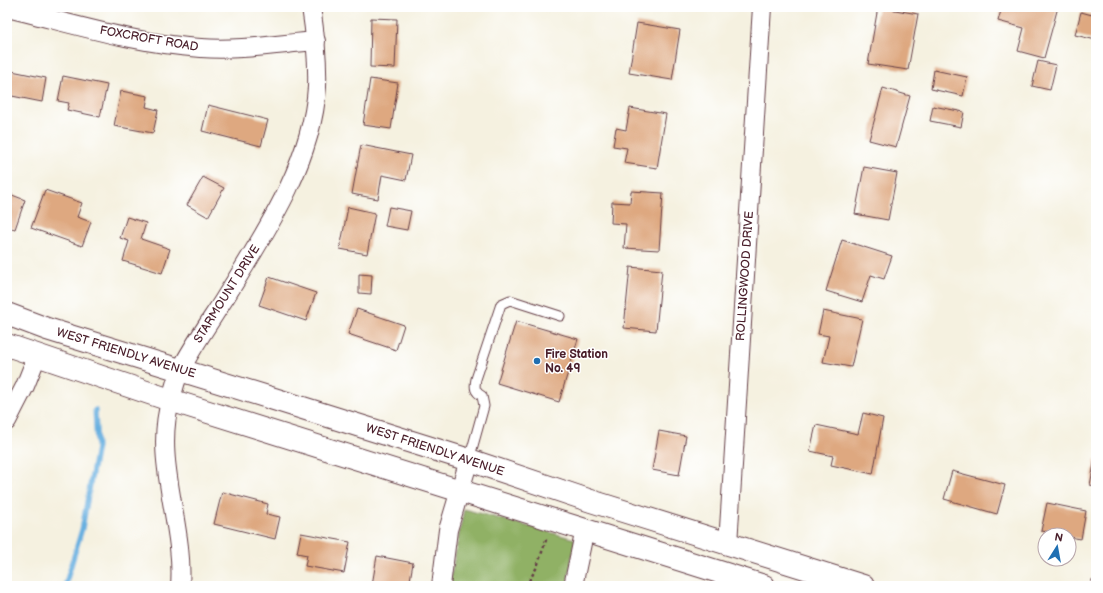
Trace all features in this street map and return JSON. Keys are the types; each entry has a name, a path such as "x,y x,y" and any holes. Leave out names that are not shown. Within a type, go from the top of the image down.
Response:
{"main road":[{"name":"WEST FRIENDLY AVENUE","path":"7,314 47,329 469,460 591,501 863,586"},
{"path":"7,345 92,375 170,400 764,586"}],"street":[{"name":"STARMOUNT DRIVE","path":"180,586 180,550 165,447 170,400 180,370 256,249 286,192 308,138 317,88 316,41 311,7"},
{"name":"ROLLINGWOOD DRIVE","path":"728,544 762,7"},
{"name":"FOXCROFT ROAD","path":"7,8 143,40 201,48 248,47 316,41"},
{"path":"7,421 25,386 37,356"},
{"path":"441,586 448,530 469,460"},
{"path":"574,586 585,529"}],"lane":[{"path":"469,460 484,406 482,396 477,393 475,389 476,379 501,304 510,300 560,316"}],"green space":[{"path":"464,509 575,539 567,586 449,586"}],"building":[{"path":"878,7 918,14 908,70 868,64"},
{"path":"1002,7 1058,7 1044,58 1018,51 1024,28 998,21"},
{"path":"1094,7 1096,8 1096,40 1075,35 1081,12 1092,15"},
{"path":"371,18 397,19 395,68 370,67"},
{"path":"637,23 680,30 672,80 629,73"},
{"path":"1038,61 1056,65 1050,90 1032,86"},
{"path":"7,70 46,78 42,102 7,95"},
{"path":"934,70 967,77 963,96 931,89"},
{"path":"63,76 107,85 100,117 67,110 69,103 58,101"},
{"path":"370,79 398,83 391,129 363,125"},
{"path":"883,88 910,96 896,147 869,140"},
{"path":"121,91 148,96 146,107 158,110 153,133 114,126"},
{"path":"208,105 268,120 261,146 202,131"},
{"path":"933,106 964,112 961,127 930,121"},
{"path":"630,108 666,114 657,168 624,163 627,148 613,146 616,128 626,130"},
{"path":"361,145 411,155 406,180 382,175 378,199 352,194"},
{"path":"864,167 897,173 888,220 855,214"},
{"path":"203,177 224,188 208,217 187,205"},
{"path":"45,190 82,203 77,217 91,222 82,246 31,228"},
{"path":"631,191 663,193 659,250 624,248 626,224 611,223 612,202 630,203"},
{"path":"7,193 25,200 15,229 7,227"},
{"path":"348,207 375,213 367,254 340,249"},
{"path":"389,207 411,211 407,230 385,226"},
{"path":"127,217 146,223 141,239 170,249 162,273 123,261 129,241 120,238"},
{"path":"842,240 892,256 884,279 871,275 862,302 826,291"},
{"path":"630,267 662,270 656,331 624,328"},
{"path":"359,274 372,275 371,294 359,293"},
{"path":"269,277 316,293 306,321 259,305"},
{"path":"357,309 404,325 396,350 348,334"},
{"path":"823,311 862,319 851,367 823,362 829,336 818,334"},
{"name":"Fire Station No. 49","path":"516,321 578,339 559,402 497,383"},
{"path":"863,413 883,418 873,474 831,465 833,456 810,451 816,425 858,434"},
{"path":"659,431 686,436 679,475 652,470"},
{"path":"1096,459 1096,486 1090,485"},
{"path":"952,471 1005,485 997,514 944,499"},
{"path":"222,492 268,504 266,514 280,517 275,539 214,524"},
{"path":"1047,503 1086,511 1081,539 1077,538 1077,527 1042,527"},
{"path":"301,533 350,542 344,573 305,566 307,555 297,553"},
{"path":"377,556 413,563 409,586 372,585"}],"waterway":[{"path":"65,586 82,529 97,447 95,410"}],"place":[{"name":"Fire Station No. 49","path":"537,361"}]}
